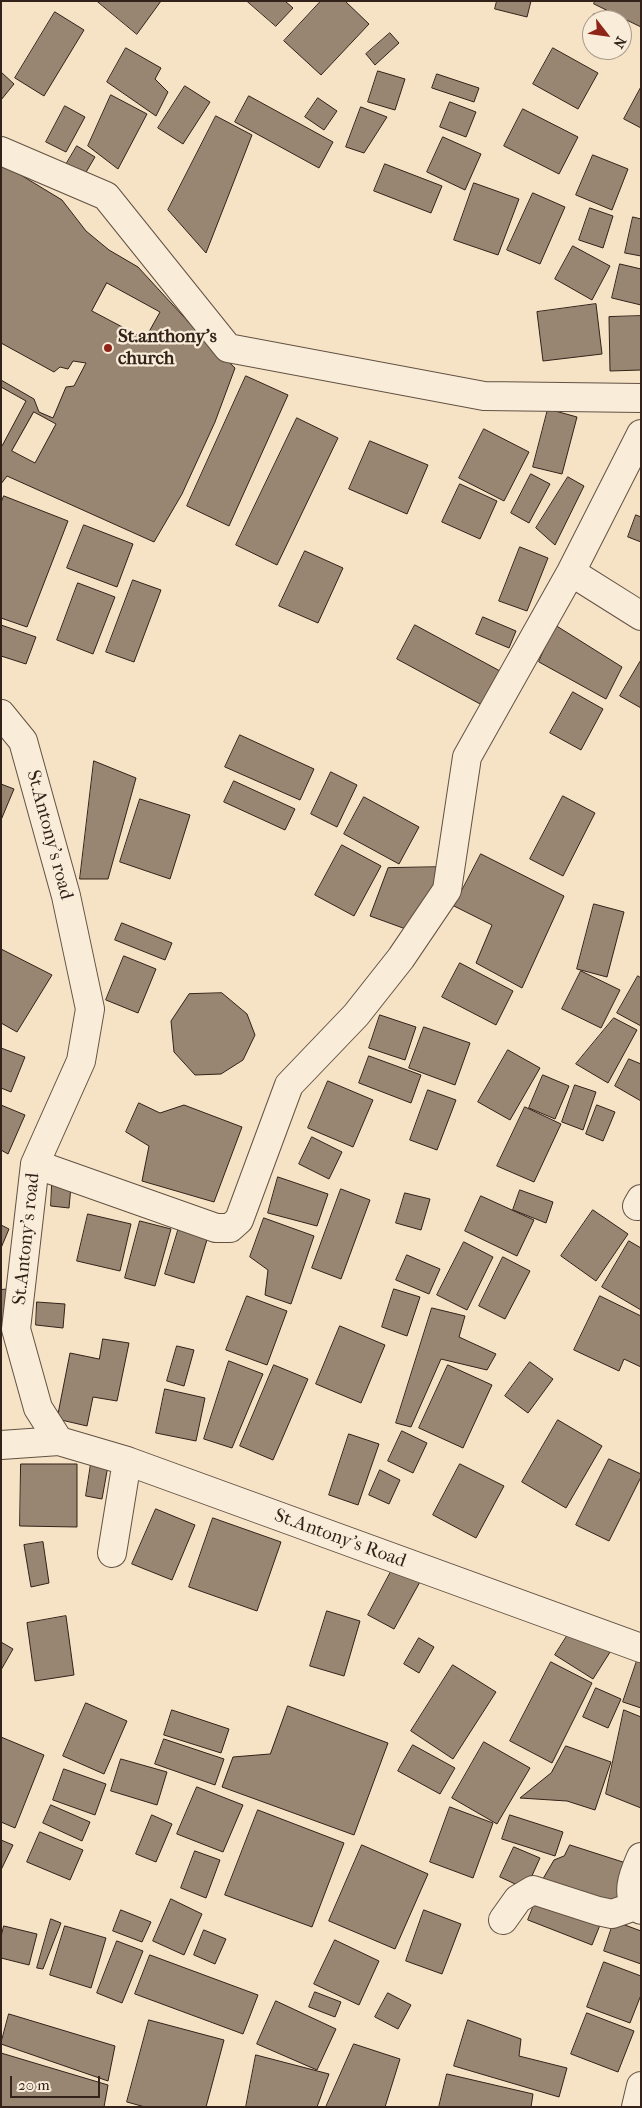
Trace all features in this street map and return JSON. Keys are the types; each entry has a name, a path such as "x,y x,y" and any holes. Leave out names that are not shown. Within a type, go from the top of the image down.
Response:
{"street":[{"path":"1,151 106,196 228,348 484,396 641,398"},
{"path":"35,1164 216,1228 230,1228 239,1220 289,1085 356,1014 401,958 447,890 467,757 571,572 641,434"},
{"path":"571,572 641,616"},
{"name":"St.Antony's road","path":"1,714 23,741 66,896 90,1009 81,1061 35,1164 16,1329 38,1408 59,1441"},
{"path":"1,1445 59,1441 127,1461 112,1553"},
{"name":"St.Antony's Road","path":"127,1461 641,1648"},
{"path":"503,1920 518,1898 533,1890 612,1914 638,1908 630,1892 641,1857"},
{"path":"636,2107 641,2086"}],"building":[{"path":"97,1 161,1 137,34"},
{"path":"247,1 285,1 293,8 276,26"},
{"path":"321,1 345,1 369,24 321,75 284,41"},
{"path":"497,1 531,1 527,17 495,9"},
{"path":"595,1 641,1 641,27 632,23 632,10 606,10 594,4"},
{"path":"55,12 84,30 44,96 15,78"},
{"path":"390,33 399,43 375,65 366,54"},
{"path":"126,48 161,68 155,79 168,92 156,116 107,82"},
{"path":"553,48 598,73 578,109 533,84"},
{"path":"378,71 405,79 395,110 368,102"},
{"path":"1,72 14,84 1,100"},
{"path":"437,74 479,88 474,102 432,88"},
{"path":"185,86 210,102 183,144 158,128"},
{"path":"641,87 641,128 624,119"},
{"path":"111,95 147,114 118,169 88,146"},
{"path":"249,96 333,142 319,168 235,122"},
{"path":"318,98 337,111 324,130 305,117"},
{"path":"450,102 476,112 466,137 440,127"},
{"path":"65,106 85,117 66,152 46,142"},
{"path":"361,107 387,117 364,153 346,147"},
{"path":"523,109 578,137 559,174 504,146"},
{"path":"216,116 252,135 206,253 168,210"},
{"path":"443,137 481,154 465,190 427,172"},
{"path":"77,146 95,157 82,179 64,168"},
{"path":"593,155 628,169 612,210 576,195"},
{"name":"St.anthony's church","path":"1,163 62,200 86,231 109,250 138,267 194,328 235,368 215,422 182,494 154,542 7,476 1,484"},
{"path":"385,164 442,186 431,213 374,191"},
{"path":"474,183 519,199 498,255 454,240"},
{"path":"533,193 565,207 540,264 507,250"},
{"path":"590,208 613,216 603,248 579,240"},
{"path":"633,217 641,219 641,256 625,253"},
{"path":"573,246 610,266 592,300 555,279"},
{"path":"620,264 641,269 641,305 612,298"},
{"path":"107,283 160,312 145,339 92,311"},
{"path":"596,304 602,354 543,361 537,312"},
{"path":"641,316 641,370 610,371 609,317"},
{"path":"1,343 54,372 60,367 68,369 73,361 86,363 74,386 66,387 53,418 39,412 34,399 1,380"},
{"path":"246,376 288,395 229,526 187,506"},
{"path":"1,387 26,401 2,446 1,446"},
{"path":"548,409 577,417 562,474 533,467"},
{"path":"34,412 56,424 35,463 12,451"},
{"path":"297,418 338,438 277,565 236,545"},
{"path":"484,429 529,452 504,501 459,478"},
{"path":"370,441 428,465 407,514 349,489"},
{"path":"531,474 550,484 529,523 511,513"},
{"path":"568,477 584,486 555,545 536,528"},
{"path":"460,484 497,501 480,539 442,522"},
{"path":"4,496 68,521 27,627 1,618 1,503"},
{"path":"636,515 641,517 641,542 628,537"},
{"path":"84,525 133,544 117,587 67,568"},
{"path":"520,547 548,558 527,611 499,601"},
{"path":"305,551 343,568 318,623 279,606"},
{"path":"133,580 161,590 134,662 106,652"},
{"path":"78,583 115,597 93,654 57,640"},
{"path":"483,617 516,631 509,648 476,634"},
{"path":"1,625 36,637 26,664 1,656"},
{"path":"415,625 500,671 482,705 397,659"},
{"path":"555,625 622,667 606,699 539,662"},
{"path":"641,660 641,708 620,696"},
{"path":"573,692 603,709 581,750 550,733"},
{"path":"240,735 314,769 300,800 225,767"},
{"path":"94,761 136,778 108,879 80,879"},
{"path":"331,772 357,785 337,827 311,814"},
{"path":"234,781 295,809 285,830 224,802"},
{"path":"1,784 14,789 1,820"},
{"path":"563,796 595,813 563,876 530,859"},
{"path":"364,797 419,827 399,864 344,834"},
{"path":"140,799 190,815 170,879 120,862"},
{"path":"342,845 381,866 354,916 315,895"},
{"path":"481,854 564,896 522,988 476,963 492,925 454,906"},
{"path":"443,867 414,932 370,916 388,868"},
{"path":"594,904 624,912 607,977 577,969"},
{"path":"122,923 172,943 165,960 115,940"},
{"path":"1,949 52,975 17,1032 1,1023"},
{"path":"124,956 156,969 138,1013 106,1000"},
{"path":"460,963 513,991 496,1025 442,997"},
{"path":"581,971 620,990 601,1028 562,1009"},
{"path":"638,976 641,978 641,1026 617,1013"},
{"path":"222,993 247,1014 255,1035 243,1060 221,1074 195,1075 174,1052 171,1021 189,994"},
{"path":"380,1015 416,1027 405,1060 369,1048"},
{"path":"614,1018 637,1030 608,1083 576,1064"},
{"path":"424,1027 470,1043 455,1085 409,1068"},
{"path":"1,1048 25,1057 11,1092 1,1088"},
{"path":"508,1050 540,1068 510,1120 478,1102"},
{"path":"369,1056 421,1075 411,1103 359,1083"},
{"path":"629,1059 641,1064 641,1101 615,1086"},
{"path":"543,1075 569,1086 555,1119 529,1108"},
{"path":"328,1081 373,1100 353,1147 308,1128"},
{"path":"575,1085 596,1092 583,1130 562,1122"},
{"path":"428,1090 456,1100 437,1150 410,1140"},
{"path":"139,1103 160,1113 184,1105 242,1127 214,1202 142,1181 149,1146 126,1132"},
{"path":"1,1105 25,1115 8,1154 1,1150"},
{"path":"597,1105 615,1112 603,1141 586,1134"},
{"path":"525,1107 561,1124 534,1182 497,1166"},
{"path":"312,1137 342,1152 329,1179 299,1164"},
{"path":"278,1177 328,1194 317,1226 268,1213"},
{"path":"52,1185 71,1186 69,1208 51,1206"},
{"path":"341,1189 370,1200 341,1279 312,1268"},
{"path":"520,1190 553,1202 546,1223 513,1210"},
{"path":"405,1193 430,1199 421,1230 396,1223"},
{"path":"481,1196 534,1220 517,1256 465,1231"},
{"path":"593,1210 628,1234 596,1281 561,1256"},
{"path":"88,1214 131,1224 120,1271 77,1261"},
{"path":"264,1218 314,1236 291,1304 265,1295 268,1270 250,1257"},
{"path":"140,1221 171,1229 155,1286 125,1278"},
{"path":"180,1224 209,1233 194,1283 165,1274"},
{"path":"1,1225 9,1229 1,1248"},
{"path":"629,1241 641,1248 641,1310 602,1287"},
{"path":"464,1242 493,1257 467,1310 437,1295"},
{"path":"407,1255 440,1269 429,1294 396,1280"},
{"path":"503,1257 530,1271 505,1319 479,1306"},
{"path":"11,1289 13,1322 1,1323 1,1290"},
{"path":"394,1289 420,1297 407,1336 382,1327"},
{"path":"247,1296 287,1311 267,1365 226,1350"},
{"path":"600,1296 641,1316 641,1367 624,1359 619,1371 574,1350"},
{"path":"37,1302 65,1304 63,1328 36,1325"},
{"path":"432,1308 465,1316 459,1337 496,1354 487,1370 441,1359 411,1427 396,1423"},
{"path":"340,1326 385,1345 361,1403 316,1384"},
{"path":"103,1339 129,1343 117,1401 93,1397 87,1426 57,1419 70,1353 99,1359"},
{"path":"177,1346 194,1350 184,1386 167,1381"},
{"path":"229,1361 263,1374 232,1448 204,1439"},
{"path":"530,1362 553,1379 528,1413 505,1396"},
{"path":"274,1365 308,1379 273,1460 240,1446"},
{"path":"448,1365 492,1385 463,1448 419,1428"},
{"path":"165,1389 205,1398 196,1441 156,1433"},
{"path":"558,1420 602,1446 566,1508 522,1482"},
{"path":"402,1431 427,1443 413,1473 388,1461"},
{"path":"349,1434 379,1444 358,1505 329,1495"},
{"path":"92,1457 109,1460 102,1499 86,1496"},
{"path":"609,1459 641,1474 641,1477 609,1541 576,1525"},
{"path":"21,1464 77,1464 77,1527 20,1526"},
{"path":"460,1464 504,1486 476,1538 433,1515"},
{"path":"380,1470 400,1480 389,1504 369,1495"},
{"path":"156,1509 195,1525 172,1580 132,1564"},
{"path":"213,1518 281,1542 257,1611 189,1587"},
{"path":"43,1542 49,1583 31,1587 24,1545"},
{"path":"394,1566 421,1580 394,1629 368,1615"},
{"path":"327,1611 360,1621 344,1676 310,1666"},
{"path":"66,1616 74,1675 35,1681 27,1623"},
{"path":"574,1625 612,1649 593,1679 555,1655"},
{"path":"419,1638 434,1647 419,1673 404,1664"},
{"path":"1,1642 13,1649 1,1670"},
{"path":"641,1652 641,1708 623,1702"},
{"path":"551,1662 592,1683 552,1763 510,1741"},
{"path":"453,1665 496,1692 453,1759 411,1731"},
{"path":"596,1688 621,1699 608,1728 583,1717"},
{"path":"86,1703 127,1721 104,1774 63,1756"},
{"path":"288,1706 388,1743 354,1835 222,1787 233,1757 270,1754"},
{"path":"172,1710 229,1729 221,1753 164,1735"},
{"path":"624,1710 641,1717 641,1808 606,1794"},
{"path":"1,1737 44,1755 15,1828 1,1822"},
{"path":"164,1739 224,1759 215,1785 155,1764"},
{"path":"484,1742 530,1768 497,1824 452,1798"},
{"path":"413,1745 455,1768 440,1794 398,1771"},
{"path":"566,1746 611,1762 595,1810 567,1801 520,1798 551,1773"},
{"path":"121,1759 167,1772 157,1805 111,1791"},
{"path":"64,1769 106,1784 95,1815 53,1800"},
{"path":"197,1787 243,1805 223,1852 177,1834"},
{"path":"51,1805 90,1822 82,1841 43,1823"},
{"path":"450,1807 493,1823 473,1878 430,1862"},
{"path":"258,1810 344,1843 312,1927 225,1895"},
{"path":"152,1815 172,1824 156,1862 136,1854"},
{"path":"510,1815 563,1832 555,1856 502,1839"},
{"path":"40,1832 83,1850 70,1880 27,1862"},
{"path":"1,1840 13,1845 1,1870"},
{"path":"362,1845 428,1874 395,1949 329,1921"},
{"path":"570,1845 629,1864 614,1909 537,1889 554,1860 564,1856"},
{"path":"514,1847 540,1858 526,1889 500,1877"},
{"path":"195,1851 220,1860 206,1898 181,1888"},
{"path":"538,1895 602,1920 592,1945 528,1920"},
{"path":"171,1899 202,1914 184,1955 153,1941"},
{"path":"121,1910 151,1922 142,1942 113,1931"},
{"path":"424,1910 461,1924 442,1974 406,1961"},
{"path":"51,1919 61,1923 43,1969 37,1968"},
{"path":"614,1921 641,1931 641,1964 604,1951"},
{"path":"4,1926 37,1934 29,1965 1,1958 1,1937"},
{"path":"65,1926 106,1938 91,1988 50,1975"},
{"path":"204,1930 226,1939 215,1964 194,1955"},
{"path":"335,1940 379,1961 359,2005 314,1984"},
{"path":"117,1941 143,1951 122,2003 97,1993"},
{"path":"150,1955 258,1995 243,2034 135,1994"},
{"path":"604,1962 641,1976 641,1995 630,2023 587,2007"},
{"path":"315,1992 341,2002 335,2017 309,2007"},
{"path":"388,1993 411,2005 398,2029 375,2017"},
{"path":"276,2001 336,2029 317,2070 257,2044"},
{"path":"587,2013 634,2031 618,2072 571,2054"},
{"path":"9,2014 115,2046 108,2081 1,2044"},
{"path":"149,2020 224,2040 206,2107 145,2107 127,2102"},
{"path":"468,2020 521,2039 519,2056 567,2068 559,2097 454,2066"},
{"path":"354,2044 400,2059 385,2107 326,2107"},
{"path":"1,2053 108,2085 104,2107 1,2107"},
{"path":"256,2055 329,2074 317,2107 246,2107"},
{"path":"447,2074 533,2094 531,2107 439,2107"}],"place":[{"name":"St.anthony's church","path":"108,348"}]}
